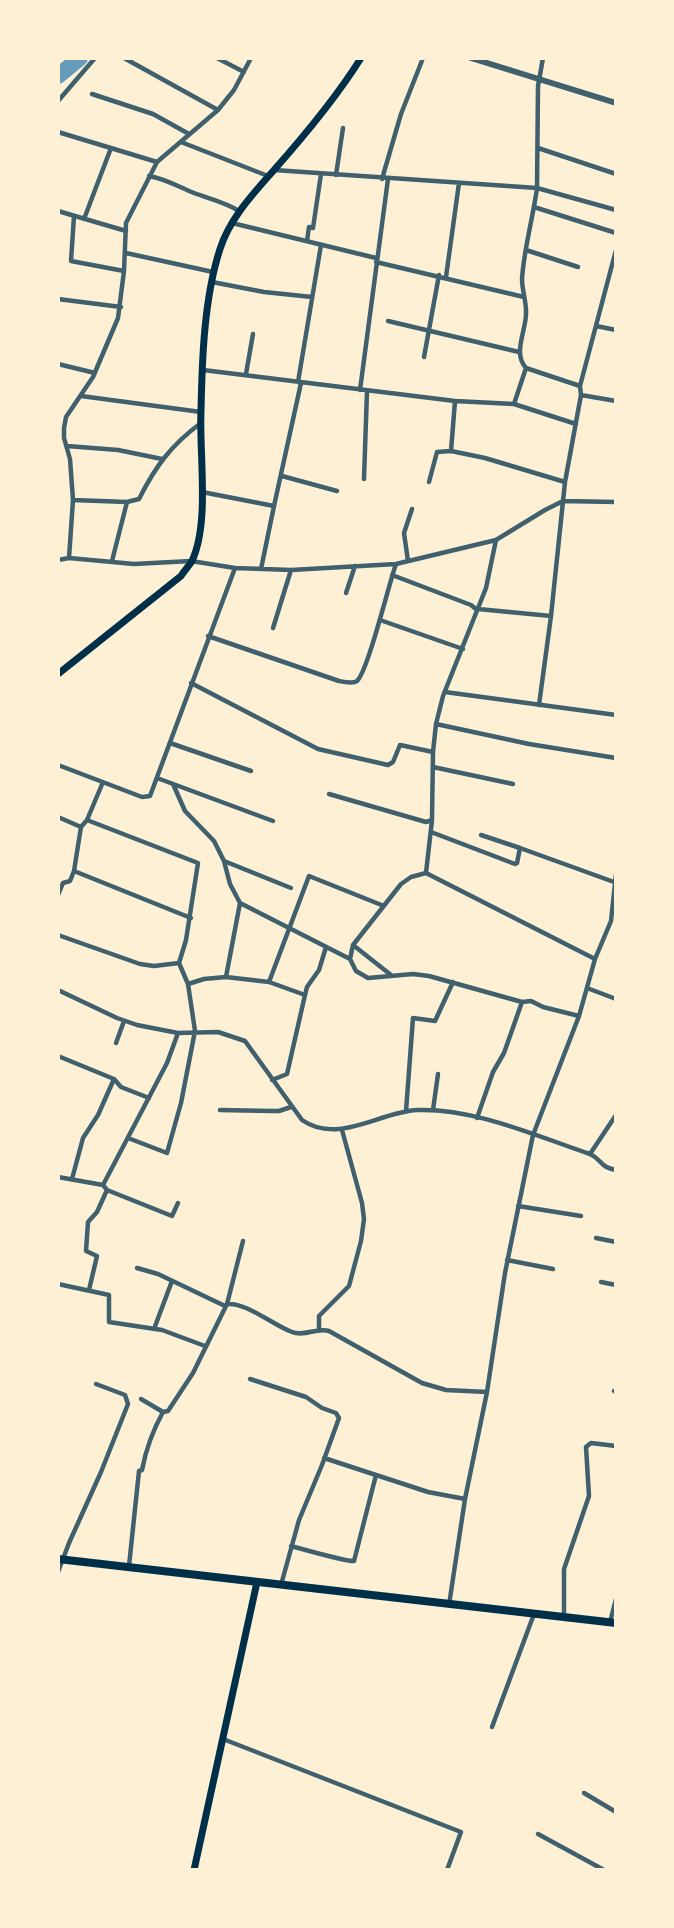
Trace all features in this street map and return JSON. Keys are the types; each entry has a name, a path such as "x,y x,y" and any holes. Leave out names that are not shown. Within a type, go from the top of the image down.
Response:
{"main road":[{"path":"58,674 181,576 192,561 200,531 203,370 213,272 221,246 239,211 333,100 361,58"},
{"path":"61,1559 613,1623"},
{"path":"194,1869 257,1582"}],"street":[{"path":"58,101 95,58"},
{"path":"124,58 218,110"},
{"path":"217,58 244,72"},
{"path":"69,558 73,500 67,446 64,438 66,417 95,373 118,318 129,217 157,162 218,110 251,58"},
{"path":"360,390 385,179 401,114 423,58"},
{"path":"471,58 615,103"},
{"path":"514,404 526,368 519,352 526,322 522,276 537,188 539,79 543,58"},
{"path":"92,94 153,114 189,134"},
{"path":"336,175 343,128"},
{"path":"58,132 157,162"},
{"path":"181,142 271,173 321,174 537,188 615,210"},
{"path":"84,219 111,148"},
{"path":"538,148 615,173 615,166"},
{"path":"307,241 309,227 313,228 321,174"},
{"path":"149,176 225,202 239,211"},
{"path":"446,277 459,183"},
{"path":"534,207 615,233"},
{"path":"58,211 126,231"},
{"path":"74,216 71,261 124,271"},
{"path":"232,223 524,297"},
{"path":"261,569 282,476 321,245"},
{"path":"526,250 578,267"},
{"path":"539,705 565,482 581,395 580,386 615,250"},
{"path":"126,253 213,272"},
{"path":"424,357 439,275"},
{"path":"212,282 264,292 312,297"},
{"path":"58,299 121,307"},
{"path":"388,321 519,352"},
{"path":"596,326 615,330"},
{"path":"246,375 253,334"},
{"path":"58,364 95,373"},
{"path":"526,368 580,386"},
{"path":"203,370 454,401 514,404 576,424"},
{"path":"364,479 367,391"},
{"path":"581,395 615,401"},
{"path":"81,396 201,412"},
{"path":"451,451 454,401"},
{"path":"73,500 127,502 139,500 151,474 162,459 201,423"},
{"path":"67,446 118,450 162,459"},
{"path":"429,482 437,452 451,451 485,458 565,482"},
{"path":"282,476 337,491"},
{"path":"202,492 274,507"},
{"path":"58,560 69,558 134,564 192,561 235,568 291,570 396,564 496,540 563,501 615,502"},
{"path":"112,561 127,502"},
{"path":"408,561 404,533 412,509"},
{"path":"426,873 432,820 433,752 436,724 445,692 488,582 496,540"},
{"path":"208,636 339,681 357,680 361,675 380,621 396,564"},
{"path":"346,593 355,566"},
{"path":"58,765 148,798 235,568"},
{"path":"273,628 291,570"},
{"path":"392,575 477,609 551,616"},
{"path":"380,621 463,649"},
{"path":"191,683 324,752 388,765 393,762 400,746 433,752"},
{"path":"445,692 615,715"},
{"path":"436,724 520,742 615,758"},
{"path":"170,743 251,771"},
{"path":"433,767 513,784"},
{"path":"157,778 273,821"},
{"path":"58,895 63,883 70,881 74,871 81,826 87,820 103,782"},
{"path":"173,784 185,811 214,841 224,861 230,884 240,903 350,959 356,971 362,976 374,978 413,974 453,981 579,1016"},
{"path":"329,794 426,822 432,820"},
{"path":"58,817 81,826"},
{"path":"87,820 197,862 190,918 179,963 188,984 195,1031 181,1103 167,1153 128,1138"},
{"path":"431,832 514,864 517,863 520,848"},
{"path":"481,835 615,882"},
{"path":"224,861 291,888"},
{"path":"74,871 190,918"},
{"path":"350,959 353,945 401,884 426,873 595,959"},
{"path":"449,1605 465,1499 487,1392 507,1260 533,1135 579,1016 595,959 613,921 615,874"},
{"path":"269,982 309,876 384,906"},
{"path":"226,977 240,903"},
{"path":"58,935 140,964 154,966 179,963"},
{"path":"353,945 392,975"},
{"path":"272,1080 287,1074 305,995 318,972 326,947"},
{"path":"188,984 204,979 226,977 269,982 305,995"},
{"path":"406,1112 414,1018 435,1021 453,981"},
{"path":"587,988 615,999"},
{"path":"58,990 124,1021 150,1029 178,1033 218,1032 246,1041 291,1107 308,1124 342,1130 406,1112 443,1110 501,1123 590,1154 595,1156 602,1166 615,1170"},
{"path":"477,1118 522,1002"},
{"path":"116,1044 124,1021"},
{"path":"89,1290 97,1256 86,1251 88,1222 98,1212 105,1188 167,1063 178,1033"},
{"path":"58,1056 114,1078 121,1087 149,1098"},
{"path":"433,1110 438,1074"},
{"path":"72,1179 83,1138 98,1115 114,1078"},
{"path":"220,1110 272,1112 291,1107"},
{"path":"590,1154 615,1115"},
{"path":"607,1128 615,1130"},
{"path":"320,1330 319,1316 349,1286 362,1241 364,1219 362,1203 342,1130"},
{"path":"58,1177 105,1188 172,1216 178,1203"},
{"path":"518,1206 581,1216"},
{"path":"596,1238 615,1242"},
{"path":"129,1566 139,1471 142,1470 144,1456 154,1428 163,1412 168,1411 176,1402 193,1373 226,1305 243,1241"},
{"path":"507,1260 553,1269"},
{"path":"137,1268 226,1305 238,1304 296,1334 320,1330 329,1331 422,1383 446,1390 487,1392"},
{"path":"154,1329 172,1281"},
{"path":"601,1282 615,1286"},
{"path":"58,1284 110,1296 109,1322 154,1329 205,1346"},
{"path":"250,1379 306,1397 338,1415 339,1418 298,1520 281,1585"},
{"path":"58,1572 61,1559 102,1472 128,1404 125,1395 96,1384"},
{"path":"141,1399 163,1412"},
{"path":"564,1617 564,1569 589,1496 586,1451 588,1444 615,1446"},
{"path":"324,1458 428,1492 465,1499"},
{"path":"291,1546 348,1562 354,1561 376,1475"},
{"path":"613,1623 615,1599"},
{"path":"492,1727 534,1614"},
{"path":"223,1739 461,1832 447,1869"},
{"path":"584,1793 615,1812"},
{"path":"538,1833 604,1869"}],"waterway":[{"path":"58,76 80,58"}]}
